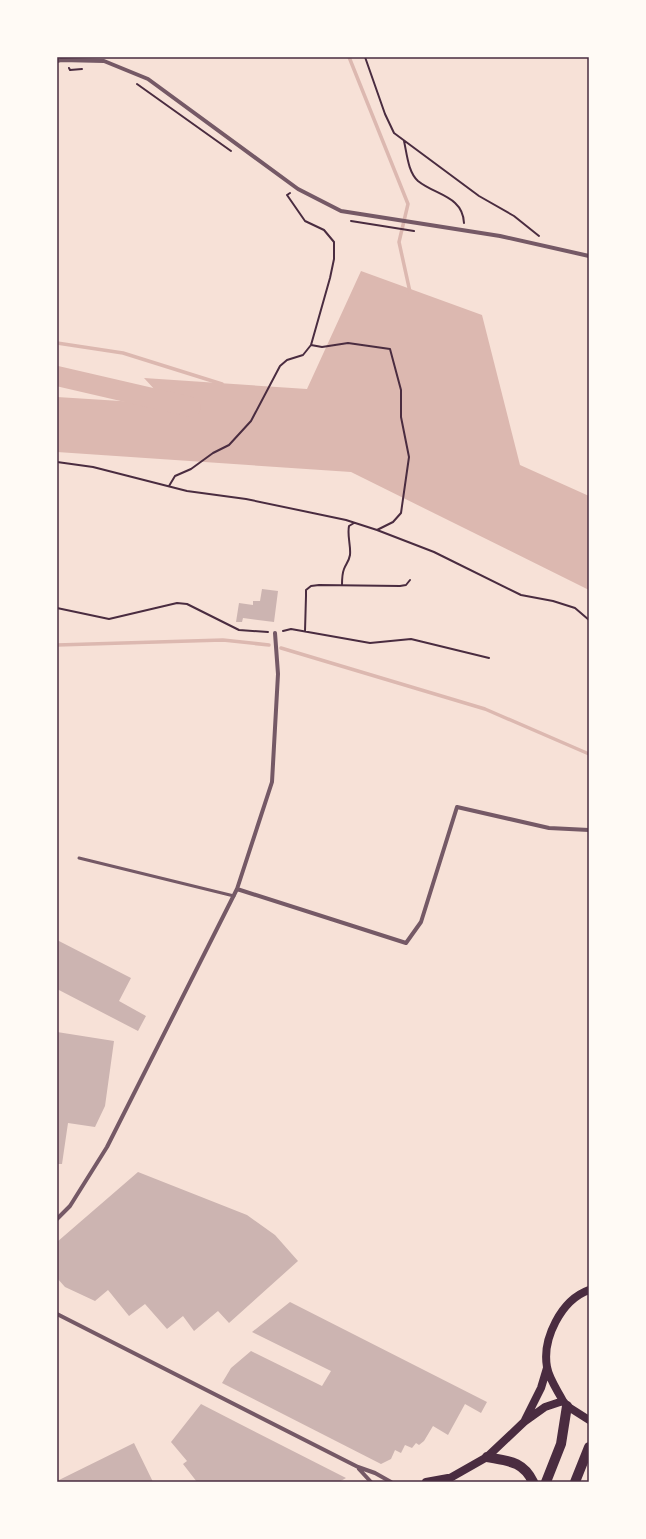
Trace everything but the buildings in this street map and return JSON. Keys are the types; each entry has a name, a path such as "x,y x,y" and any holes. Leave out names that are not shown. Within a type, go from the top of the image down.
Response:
{"highway":[{"path":"546,1482 561,1444 566,1420 565,1404"},
{"path":"575,1482 589,1447"},
{"path":"487,1457 514,1462 528,1472 533,1482"}],"main road":[{"path":"524,1422 541,1388 547,1368 549,1338 555,1322 561,1311 574,1299 589,1290"},
{"path":"547,1368 565,1404 589,1420"},
{"path":"443,1482 449,1480 487,1457 524,1422 544,1406 565,1404"},
{"path":"426,1482 449,1480"}],"street":[{"path":"59,59 104,61 148,79 298,189 341,211 500,236 589,256"},
{"path":"57,1219 70,1206 107,1147 237,890 272,782 278,674 274,633"},
{"path":"237,890 406,943 420,922 457,807 549,828 589,830"},
{"path":"57,1314 358,1467 375,1473 391,1482"},
{"path":"358,1467 370,1479 371,1482"}],"lane":[{"path":"79,858 234,896"}],"path":[{"path":"365,57 385,114 394,133 479,196 514,216 552,247"},
{"path":"404,140 410,167 418,181 453,200 464,216 464,231"},
{"path":"169,486 175,476 191,469 213,453 228,445 251,422 280,366 288,360 303,355 311,345 330,278 334,259 334,242 324,230 305,221 287,195 298,189"},
{"path":"392,228 418,232"},
{"path":"311,345 322,347 348,343 390,349 401,390 401,417 409,457 401,513 393,522 377,530"},
{"path":"57,462 93,467 215,496 251,500 354,523 377,530 434,552 521,595 575,608 589,620"},
{"path":"342,586 344,569 350,556 350,542 348,534 349,526 354,523"},
{"path":"305,631 306,590 311,586 400,586 406,585 410,580"},
{"path":"57,608 109,619 177,603 187,604 239,630 274,633 291,629 370,643 411,639 489,658"}],"shaded area":[{"path":"361,271 482,315 520,465 589,496 589,590 351,472 57,452 57,397 168,404 144,378 307,389"}],"waterway":[{"path":"349,57 408,204 399,242 410,292"},
{"path":"57,343 123,353 222,384"},
{"path":"57,376 191,407"},
{"path":"57,645 223,640 269,645"},
{"path":"281,648 485,709 589,754"}]}
